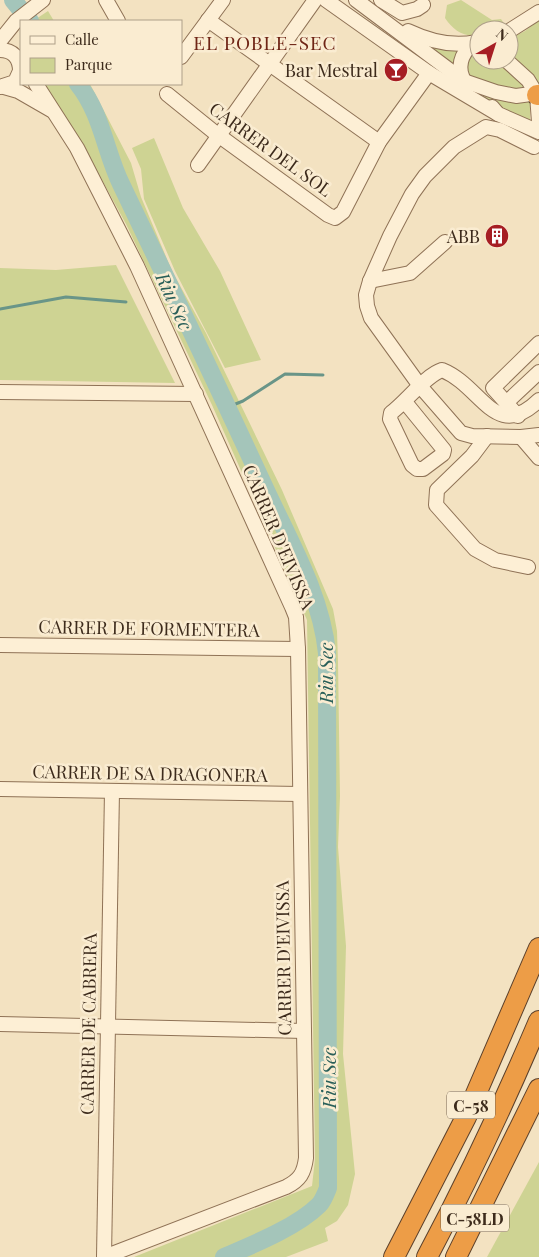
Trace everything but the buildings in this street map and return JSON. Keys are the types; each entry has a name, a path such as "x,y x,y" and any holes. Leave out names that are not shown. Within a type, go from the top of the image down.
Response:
{"highway":[{"name":"C-58","path":"394,1257 466,1117 539,948"},
{"name":"C-58","path":"427,1257 453,1208 510,1089 539,1021"},
{"name":"C-58LD","path":"456,1257 539,1089"}],"street":[{"path":"0,29 17,20 43,0"},
{"path":"106,0 117,20"},
{"path":"182,57 223,0"},
{"path":"198,166 315,0"},
{"path":"326,0 429,73 498,114 539,132"},
{"path":"356,0 464,81 498,114"},
{"path":"381,0 402,13 418,9 423,5"},
{"path":"519,25 539,12"},
{"path":"382,19 422,38 436,42 469,43"},
{"path":"2,87 15,82 18,77 20,65 3,48 12,34 17,20"},
{"path":"208,20 379,142"},
{"path":"464,81 459,67 463,54 469,49"},
{"path":"517,70 528,80 538,94 539,122"},
{"name":"CARRER DEL SOL","path":"167,94 220,136 335,218 343,212 379,142 429,73"},
{"path":"464,81 496,92 516,96 538,94"},
{"name":"CARRER D'EIVISSA","path":"37,85 78,148 137,266 292,607 296,617 298,649 306,1158 304,1170 294,1183 286,1187 104,1257"},
{"name":"CARRER D'EIVISSA","path":"2,87 18,91 52,110"},
{"path":"534,147 500,130 486,126 454,147 425,176 412,194 390,236 370,281 366,295 371,318 420,386 461,433 466,436 521,437 539,435"},
{"path":"370,281 410,273 444,242"},
{"path":"518,416 494,388 539,343"},
{"path":"406,402 444,450 443,454 423,469 417,469 412,465 390,419 390,413 406,402 433,372 442,370 453,374 496,413 506,417 518,416 526,412 539,400"},
{"path":"506,403 539,372"},
{"path":"0,392 196,394"},
{"path":"487,436 472,456 437,490 436,505 475,549 495,560 528,567"},
{"path":"521,437 539,458"},
{"name":"CARRER DE FORMENTERA","path":"0,645 298,649"},
{"name":"CARRER DE SA DRAGONERA","path":"0,789 299,794"},
{"name":"CARRER DE CABRERA","path":"104,1257 112,791"},
{"path":"0,1024 304,1032"}],"green space":[{"path":"461,0 492,20 469,20 469,35 464,34 459,32 445,18 447,5"},
{"path":"48,11 53,20 34,20"},
{"path":"539,20 539,88 525,68 519,64 519,34"},
{"path":"418,40 460,48 454,67"},
{"path":"469,55 469,70 510,70 525,86 515,88 499,86 484,83 473,78 465,68 467,56"},
{"path":"45,85 91,85 131,163 141,197 172,271 206,333 282,490 333,609 337,631 338,662 340,796 338,847 346,946 343,1054 355,1174 348,1205 337,1221 325,1228 328,1241 286,1257 134,1257 312,1186 315,1159 307,620 212,405 126,224 79,138"},
{"path":"481,94 530,101 530,124 493,104"},
{"path":"154,138 183,208 220,271 261,360 225,368 175,271 144,199 141,169 132,148"},
{"path":"116,265 175,383 0,380 0,268 56,270"},
{"path":"539,1162 539,1257 487,1257"}],"waterway":[{"name":"Riu Sec","path":"13,0 29,20"},
{"name":"Riu Sec","path":"79,85 93,108 121,184 302,567 318,609 327,653 328,1188 319,1205 299,1221 274,1235 224,1257"},
{"path":"0,309 66,297 126,302"},
{"path":"167,301 178,303"},
{"path":"228,407 243,401 285,374 323,375"}],"place":[{"name":"Bar Mestral","path":"396,70"},
{"name":"ABB","path":"497,236"}],"district":[{"name":"EL POBLE-SEC","path":"265,42"}]}
